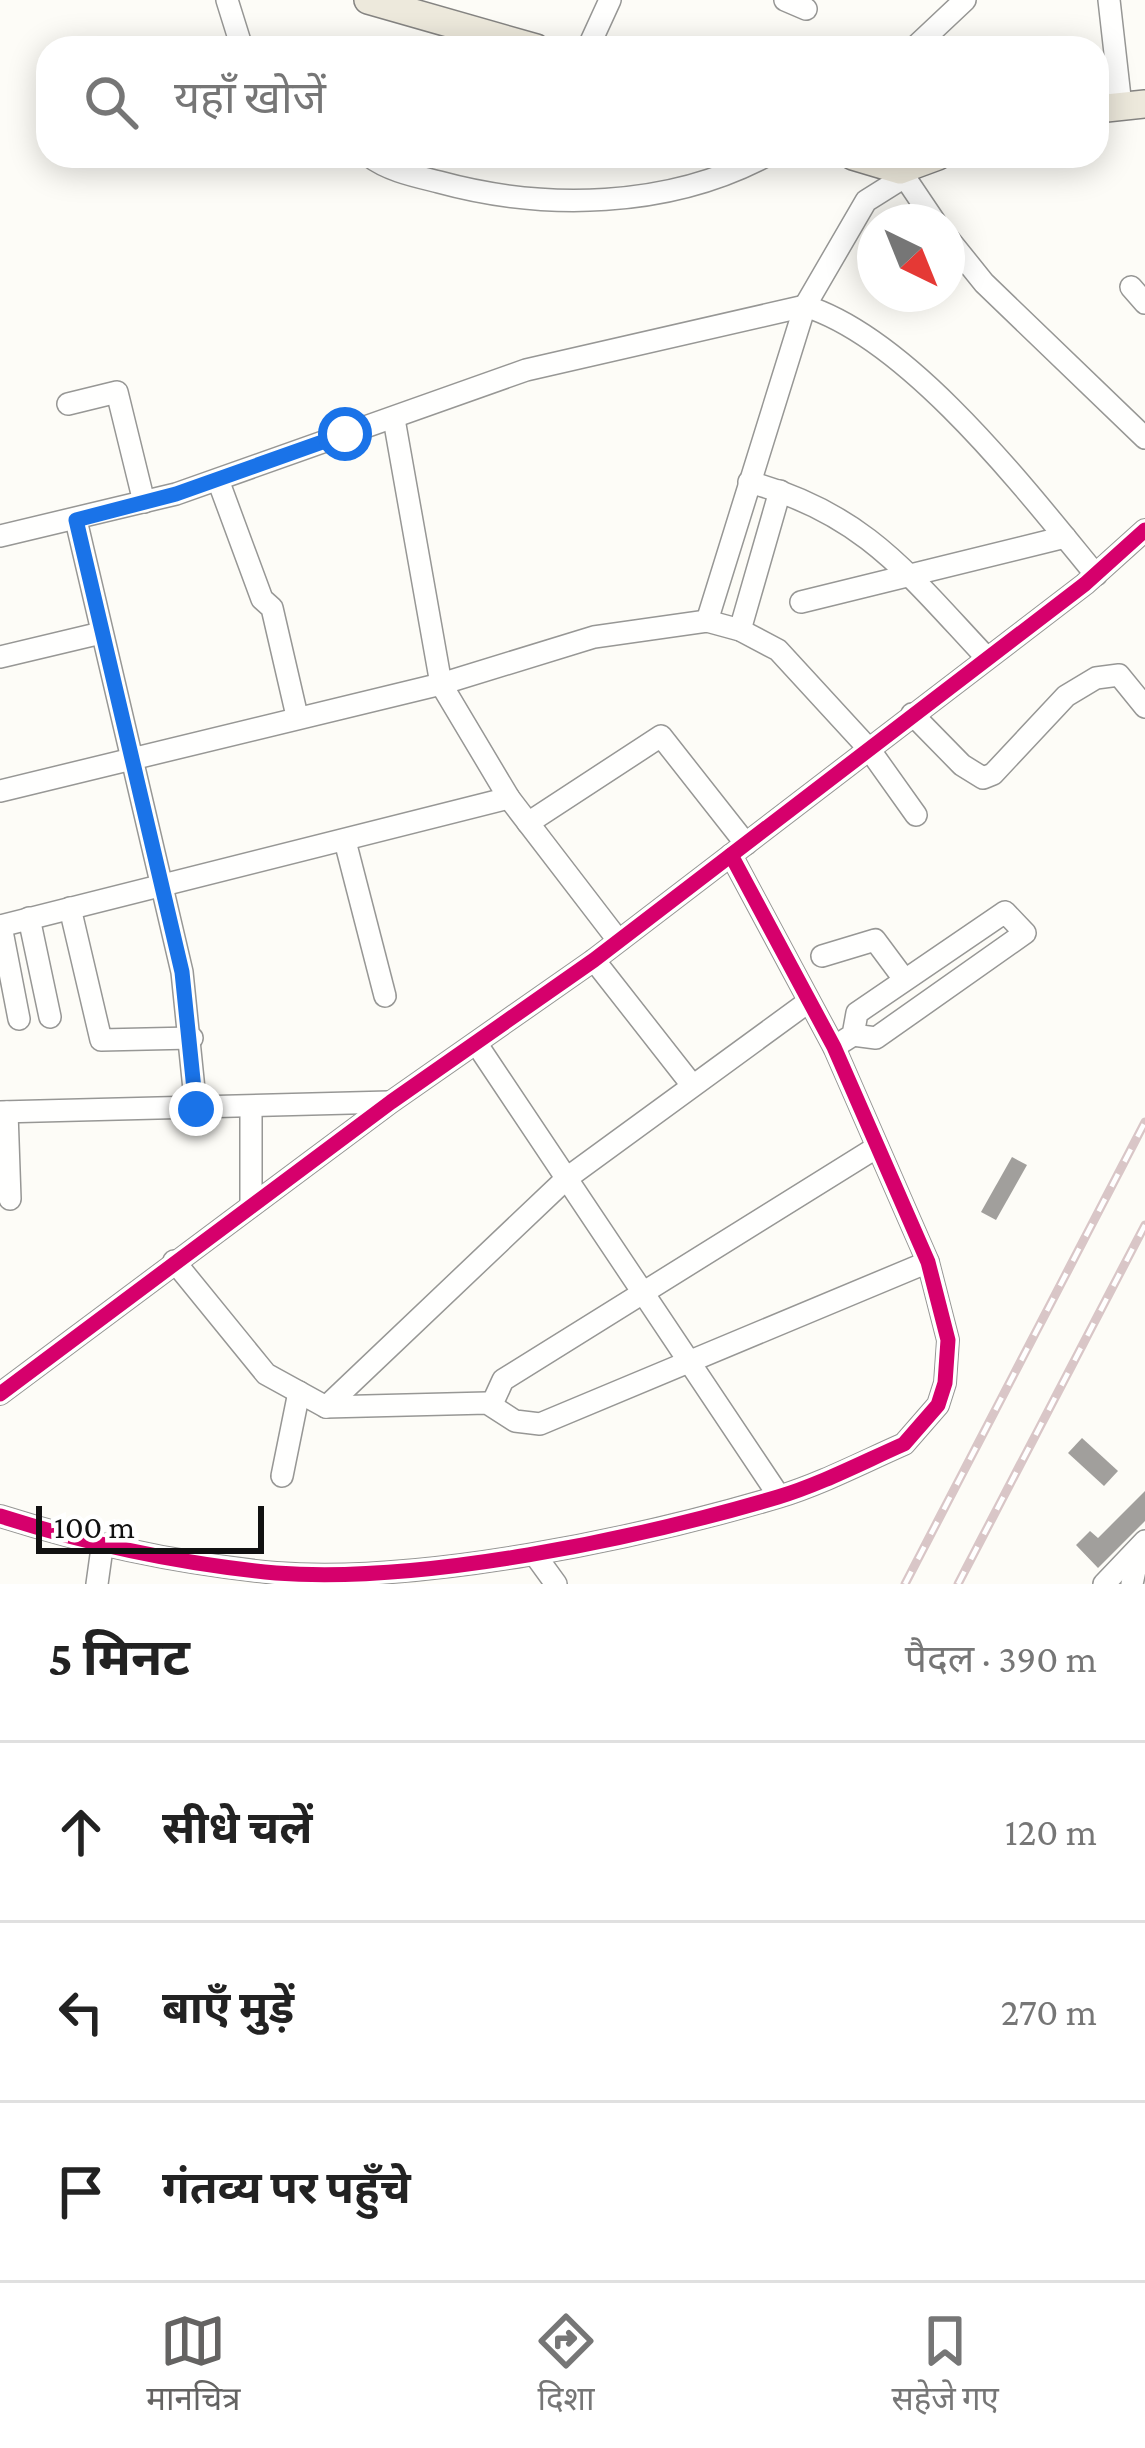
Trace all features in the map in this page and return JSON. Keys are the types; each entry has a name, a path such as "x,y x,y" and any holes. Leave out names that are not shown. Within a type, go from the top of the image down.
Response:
{"main road":[{"path":"368,0 494,36"},
{"path":"883,168 901,175 915,168"}],"street":[{"path":"227,0 238,36"},
{"path":"594,36 610,0"},
{"path":"784,0 806,9"},
{"path":"927,36 965,0"},
{"path":"1109,0 1121,106"},
{"path":"392,168 460,188 558,202 698,184 737,168"},
{"path":"706,622 805,306 866,201 901,175 922,204"},
{"path":"965,260 984,284 1141,427"},
{"path":"0,536 218,480 526,370 805,306 842,317 874,338 986,447 1096,575"},
{"path":"68,404 117,392 144,502"},
{"path":"394,418 441,684 509,798 618,940"},
{"path":"218,480 261,597 272,608 297,716"},
{"path":"749,482 846,520 911,577 986,657"},
{"path":"740,630 780,491"},
{"path":"76,520 164,888 191,1038 196,1109"},
{"path":"0,1394 391,1102 594,960 1096,575 1145,530"},
{"path":"801,602 1065,537"},
{"path":"0,790 441,684 594,637 706,622 740,630 778,650 869,748 916,815"},
{"path":"0,657 101,633"},
{"path":"912,714 962,765 983,778 1084,684 1119,675 1145,706"},
{"path":"0,1516 102,1548 278,1579 358,1580 535,1555 779,1496 904,1444 938,1405 950,1351 928,1262 877,1148 844,1041 808,1002 738,850 661,736 528,823"},
{"path":"19,1019 0,926 509,798"},
{"path":"345,841 385,996"},
{"path":"70,908 101,1040 191,1038"},
{"path":"1005,912 1024,932 876,1038 844,1041 857,1013 1005,912"},
{"path":"29,918 50,1017"},
{"path":"822,956 872,939 904,979"},
{"path":"594,960 692,1085"},
{"path":"326,1407 567,1178 808,1002"},
{"path":"476,1042 779,1496"},
{"path":"10,1199 3,1112 391,1102"},
{"path":"251,1108 251,1206"},
{"path":"492,1404 503,1380 877,1148"},
{"path":"174,1261 266,1374 326,1407 492,1404 524,1425 540,1424 928,1262"},
{"path":"282,1476 299,1392"},
{"path":"1104,1584 1142,1544"},
{"path":"1132,1584 1142,1544"},
{"path":"97,1584 102,1548"},
{"path":"535,1555 556,1584"}],"building":[{"path":"1012,1157 1027,1165 996,1220 981,1212"},
{"path":"1082,1438 1118,1471 1104,1486 1068,1453"},
{"path":"1145,1491 1145,1521 1098,1568 1076,1545 1090,1531 1098,1538"}],"railway":[{"path":"905,1584 1145,1122"},
{"path":"958,1584 1145,1225"}],"cycle path":[{"path":"0,1394 391,1102 594,960 1085,584 1145,530"},
{"path":"0,1516 102,1544 206,1564 276,1573 396,1572 528,1555 722,1513 810,1486 904,1444 938,1405 945,1383 948,1340 928,1262 834,1047 731,855"}],"route":[{"path":"196,1109 182,972 76,520 176,494 345,434"}]}
